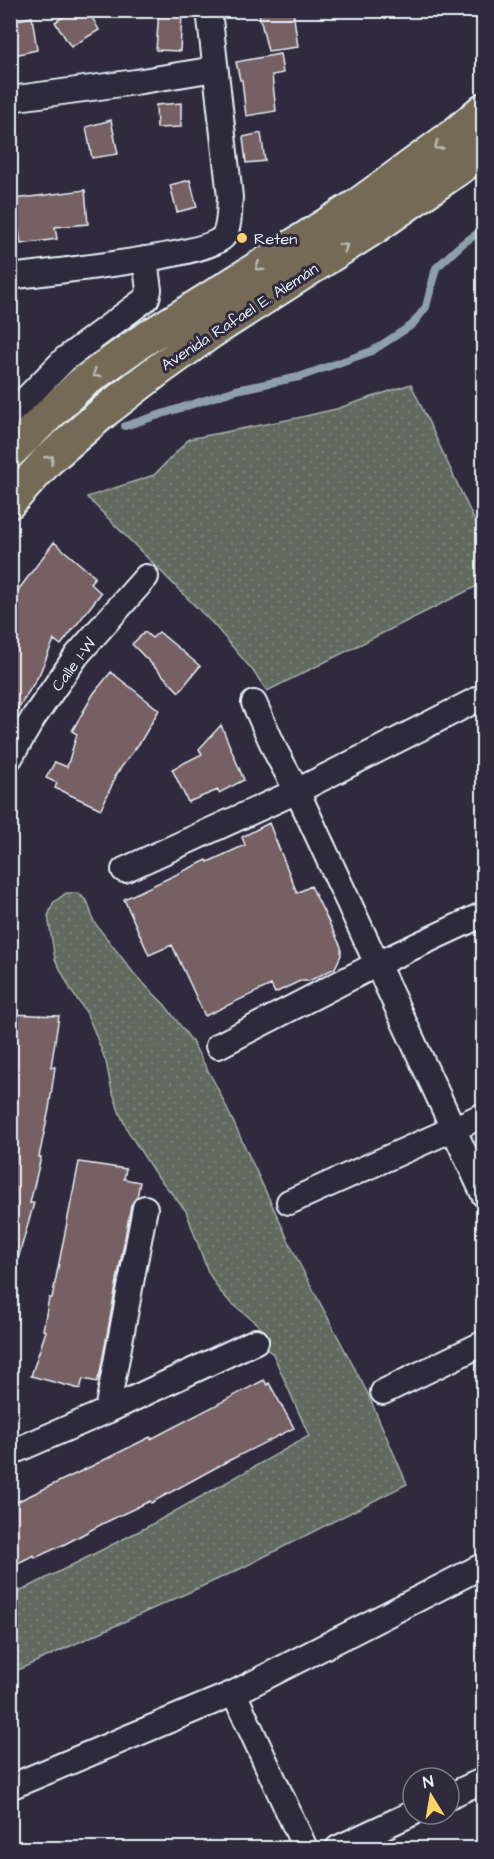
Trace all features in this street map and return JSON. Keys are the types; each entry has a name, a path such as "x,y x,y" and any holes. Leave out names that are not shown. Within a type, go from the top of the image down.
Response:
{"main road":[{"name":"Avenida Rafael E. Alemán","path":"10,452 81,384 140,342 356,206 455,134 483,110"},
{"name":"Avenida Rafael E. Alemán","path":"10,502 48,460 106,410 154,373 211,332 377,226 471,160 483,149"}],"street":[{"path":"10,277 145,260 195,249 223,237 229,218 230,197 209,10"},
{"path":"10,99 215,69"},
{"path":"10,415 65,359 147,298 149,290 145,260"},
{"name":"Calle 1-W","path":"10,758 34,717 77,655 146,577"},
{"path":"124,870 297,791 483,696"},
{"path":"254,703 297,791 483,1195"},
{"path":"218,1046 377,964 483,914"},
{"path":"289,1202 483,1115"},
{"path":"107,1411 145,1208"},
{"path":"10,1453 107,1411 256,1341"},
{"path":"383,1392 483,1343"},
{"path":"10,1787 234,1693 483,1565"},
{"path":"234,1693 306,1848"},
{"path":"461,1790 483,1780"},
{"path":"338,1848 401,1819"}],"shaded area":[{"path":"411,384 483,539 483,583 267,691 215,626 87,497 154,475 189,439 336,409"},
{"path":"66,893 79,893 88,903 94,922 136,976 165,1005 191,1040 217,1087 299,1263 367,1392 407,1484 238,1570 11,1673 11,1596 147,1527 309,1436 273,1354 256,1341 262,1330 219,1290 208,1272 186,1211 154,1172 129,1133 120,1114 106,1062 93,1028 55,959 48,916 53,903"}],"building":[{"path":"74,10 88,10 99,30 71,47 55,22"},
{"path":"258,10 293,10 298,47 268,51"},
{"path":"159,12 182,14 180,51 156,50"},
{"path":"32,17 37,50 10,56 10,22"},
{"path":"280,54 283,73 272,75 276,111 246,116 242,80 240,80 236,62"},
{"path":"181,103 181,127 157,128 156,105"},
{"path":"111,120 118,154 92,158 86,127"},
{"path":"261,133 265,161 246,163 243,137"},
{"path":"190,180 197,207 177,212 170,185"},
{"path":"85,190 88,224 55,227 57,239 21,244 14,199"},
{"path":"54,542 95,577 90,583 101,593 61,645 54,640 39,675 10,722 10,601"},
{"path":"145,632 152,638 159,632 200,666 179,692 132,644"},
{"path":"111,672 159,710 141,741 114,777 116,776 101,809 55,788 57,783 46,778 55,762 67,767 77,734 72,731 94,693"},
{"path":"221,725 244,780 219,793 218,790 188,802 172,769 202,754 199,749"},
{"path":"269,823 297,893 311,886 341,947 341,955 335,968 309,981 300,981 275,993 271,985 205,1016 172,945 149,955 124,899 245,845 242,837"},
{"path":"10,1014 59,1016 51,1067 55,1067 49,1109 30,1203 34,1203 16,1266 10,1265"},
{"path":"79,1162 126,1169 124,1179 140,1182 137,1197 131,1205 100,1373 97,1382 83,1379 80,1389 31,1376 46,1331 43,1330 49,1298 52,1298"},
{"path":"264,1380 267,1385 269,1383 294,1428 151,1503 150,1501 65,1544 35,1558 34,1555 10,1567 10,1505 150,1437 151,1439"}],"waterway":[{"path":"125,426 236,390 299,377 372,351 412,325 426,307 436,268 462,244 484,229"}],"place":[{"name":"Reten","path":"242,238"}]}
